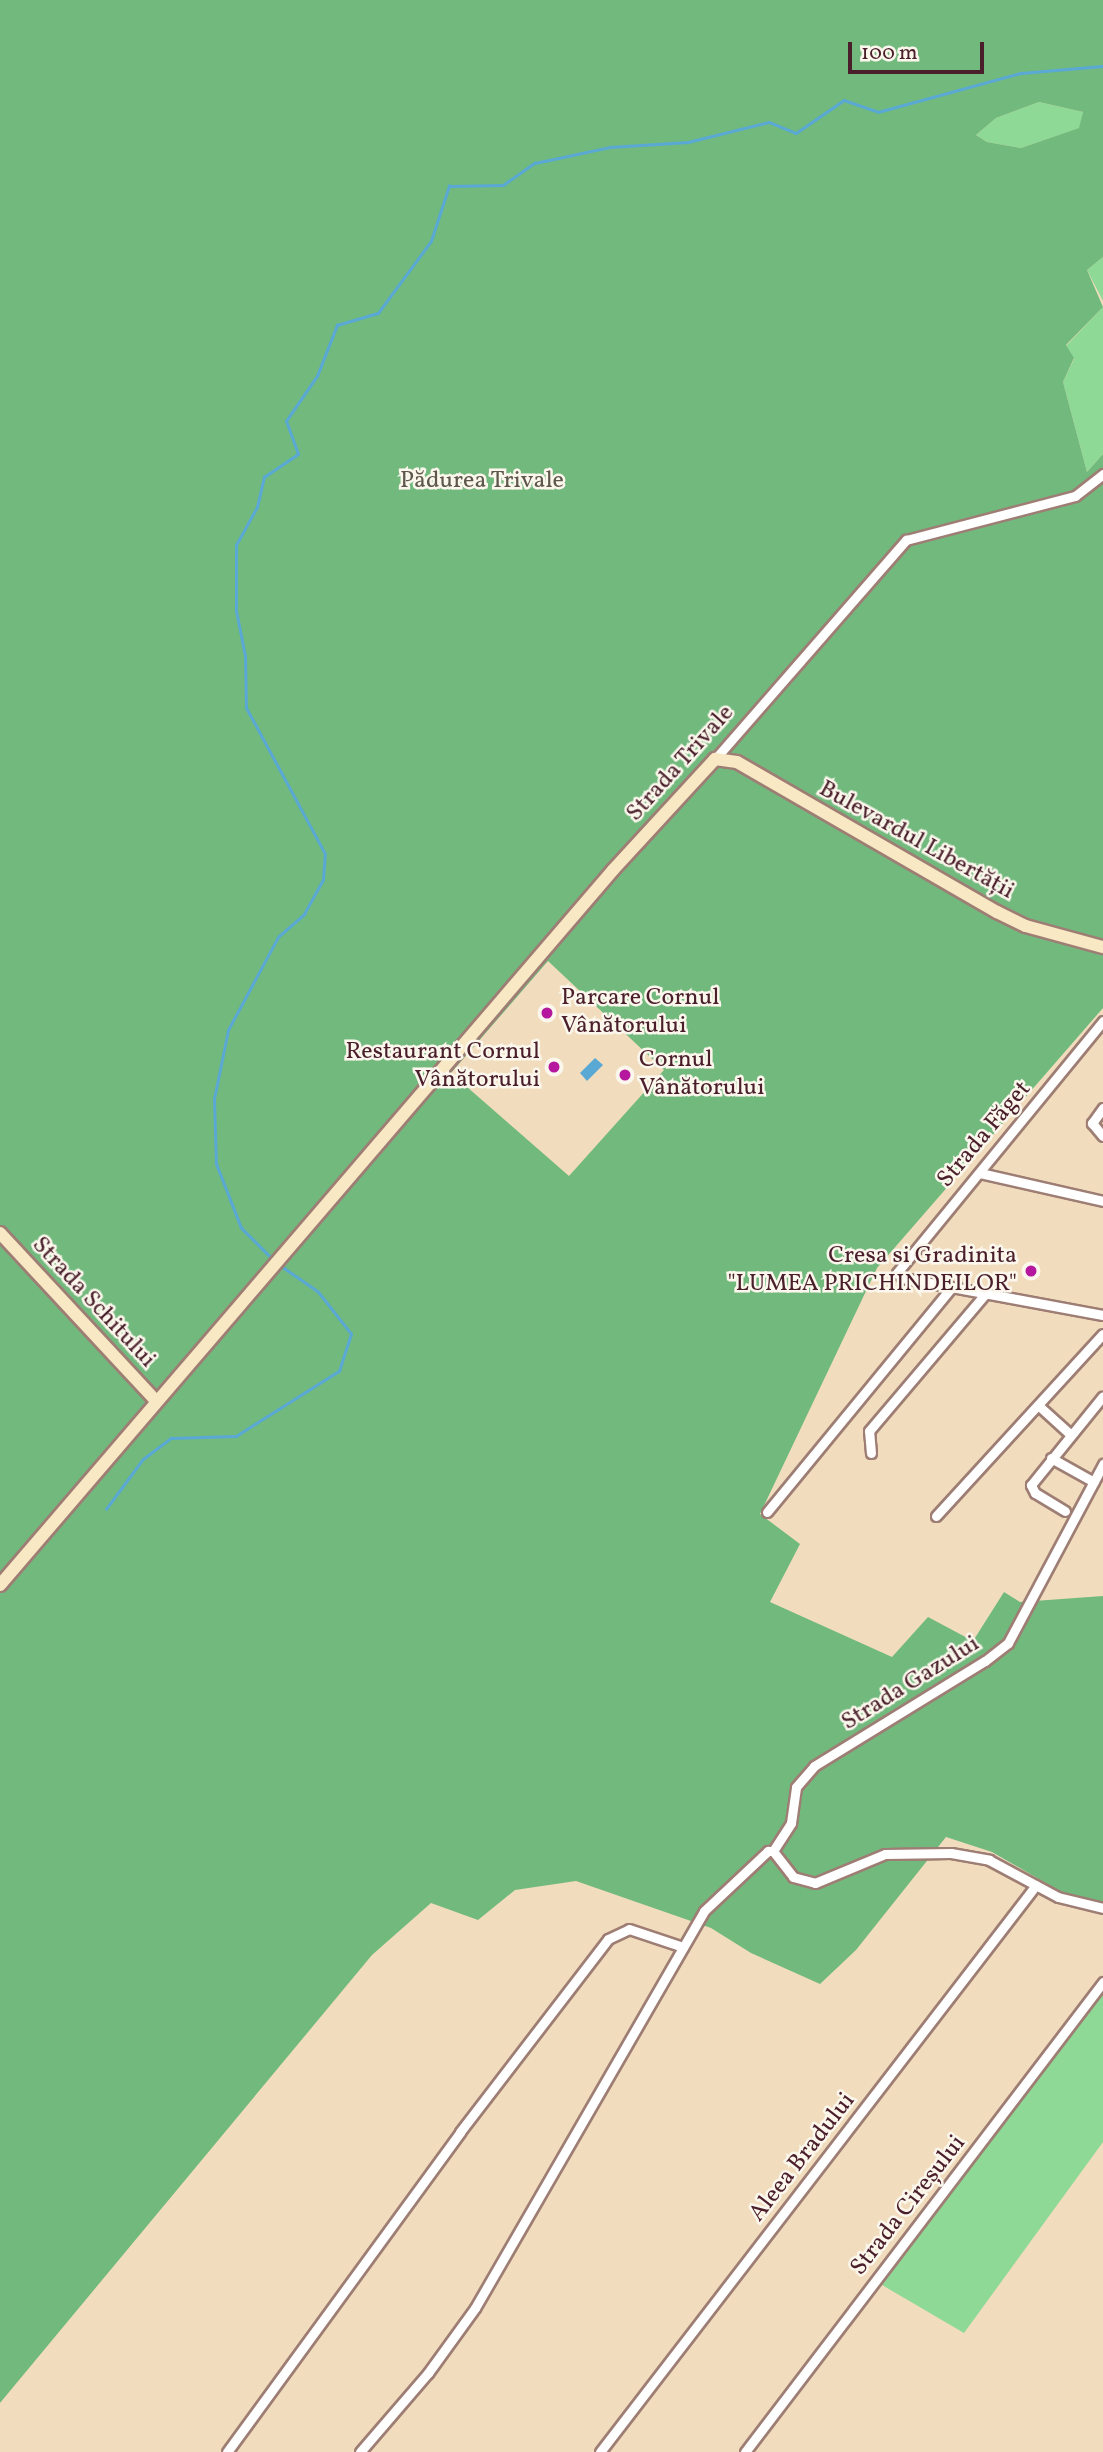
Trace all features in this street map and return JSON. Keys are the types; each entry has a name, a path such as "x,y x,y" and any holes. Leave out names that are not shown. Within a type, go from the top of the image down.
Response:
{"main road":[{"name":"Bulevardul Libertății","path":"715,759 737,762 997,912 1026,926 1103,947"},
{"name":"Strada Trivale","path":"0,1585 155,1400 697,773 715,759"},
{"name":"Strada Schitului","path":"0,1233 155,1400"}],"street":[{"name":"Strada Trivale","path":"715,759 906,540 1075,496 1103,474"},
{"name":"Strada Făget","path":"952,1287 897,1273 1103,1021"},
{"path":"1103,1108 1092,1123 1103,1136"},
{"path":"980,1173 1103,1200"},
{"path":"767,1512 952,1287 1103,1315"},
{"path":"871,1453 869,1431 986,1293"},
{"path":"936,1516 1103,1334"},
{"path":"1065,1511 1031,1489 1034,1478 1103,1396"},
{"path":"1039,1406 1071,1435"},
{"path":"1051,1458 1094,1482"},
{"name":"Strada Gazului","path":"360,2452 428,2373 475,2308 683,1947 714,1898 773,1851 791,1823 796,1787 814,1766 1008,1643 1103,1464"},
{"path":"773,1851 786,1870 803,1882 829,1881 885,1854 951,1853 989,1860 1076,1903 1103,1908"},
{"name":"Aleea Bradului","path":"600,2452 1036,1885"},
{"path":"227,2452 460,2132 608,1939 629,1929 683,1947"},
{"name":"Strada Cireșului","path":"745,2452 1103,1982"}],"green space":[{"name":"Pădurea Trivale","path":"0,0 1103,0 1103,257 1087,270 1103,307 1066,345 1074,358 1063,382 1087,472 1103,454 1103,1008 877,1268 760,1514 800,1544 770,1602 892,1657 928,1617 973,1641 1004,1592 1020,1602 1103,1596 1103,1905 1063,1893 992,1852 946,1837 856,1950 820,1984 751,1953 711,1928 576,1881 515,1890 478,1920 431,1903 372,1955 0,2403","holes":["1039,102 1083,112 1079,128 1021,148 987,142 976,135 996,118","548,961 664,1070 569,1176 451,1073"]},
{"path":"1039,102 1083,112 1080,128 1021,148 987,142 976,135 996,118"},
{"path":"1103,257 1103,301 1087,270"},
{"path":"1103,307 1103,454 1087,472 1063,382 1074,359 1066,346"},
{"path":"1103,1991 1103,2142 964,2333 882,2285"}],"water":[{"path":"595,1058 603,1065 587,1081 580,1073"}],"waterway":[{"path":"273,1260 241,1228 216,1164 214,1099 228,1030 278,937 304,914 323,880 325,854 246,708 245,656 236,611 236,545 257,507 264,477 298,454 286,421 317,376 337,325 378,313 431,241 449,186 503,185 535,163 610,147 688,142 769,122 796,133 844,100 878,112 1021,73 1103,66"},
{"path":"106,1509 143,1459 171,1438 236,1436 339,1371 351,1334 318,1292 279,1265"}],"place":[{"name":"Parcare Cornul Vânătorului","path":"547,1013"},
{"name":"Restaurant Cornul Vânătorului","path":"554,1067"},
{"name":"Cornul Vânătorului","path":"625,1075"},
{"name":"Cresa si Gradinita \"LUMEA PRICHINDEILOR\"","path":"1031,1271"}]}
